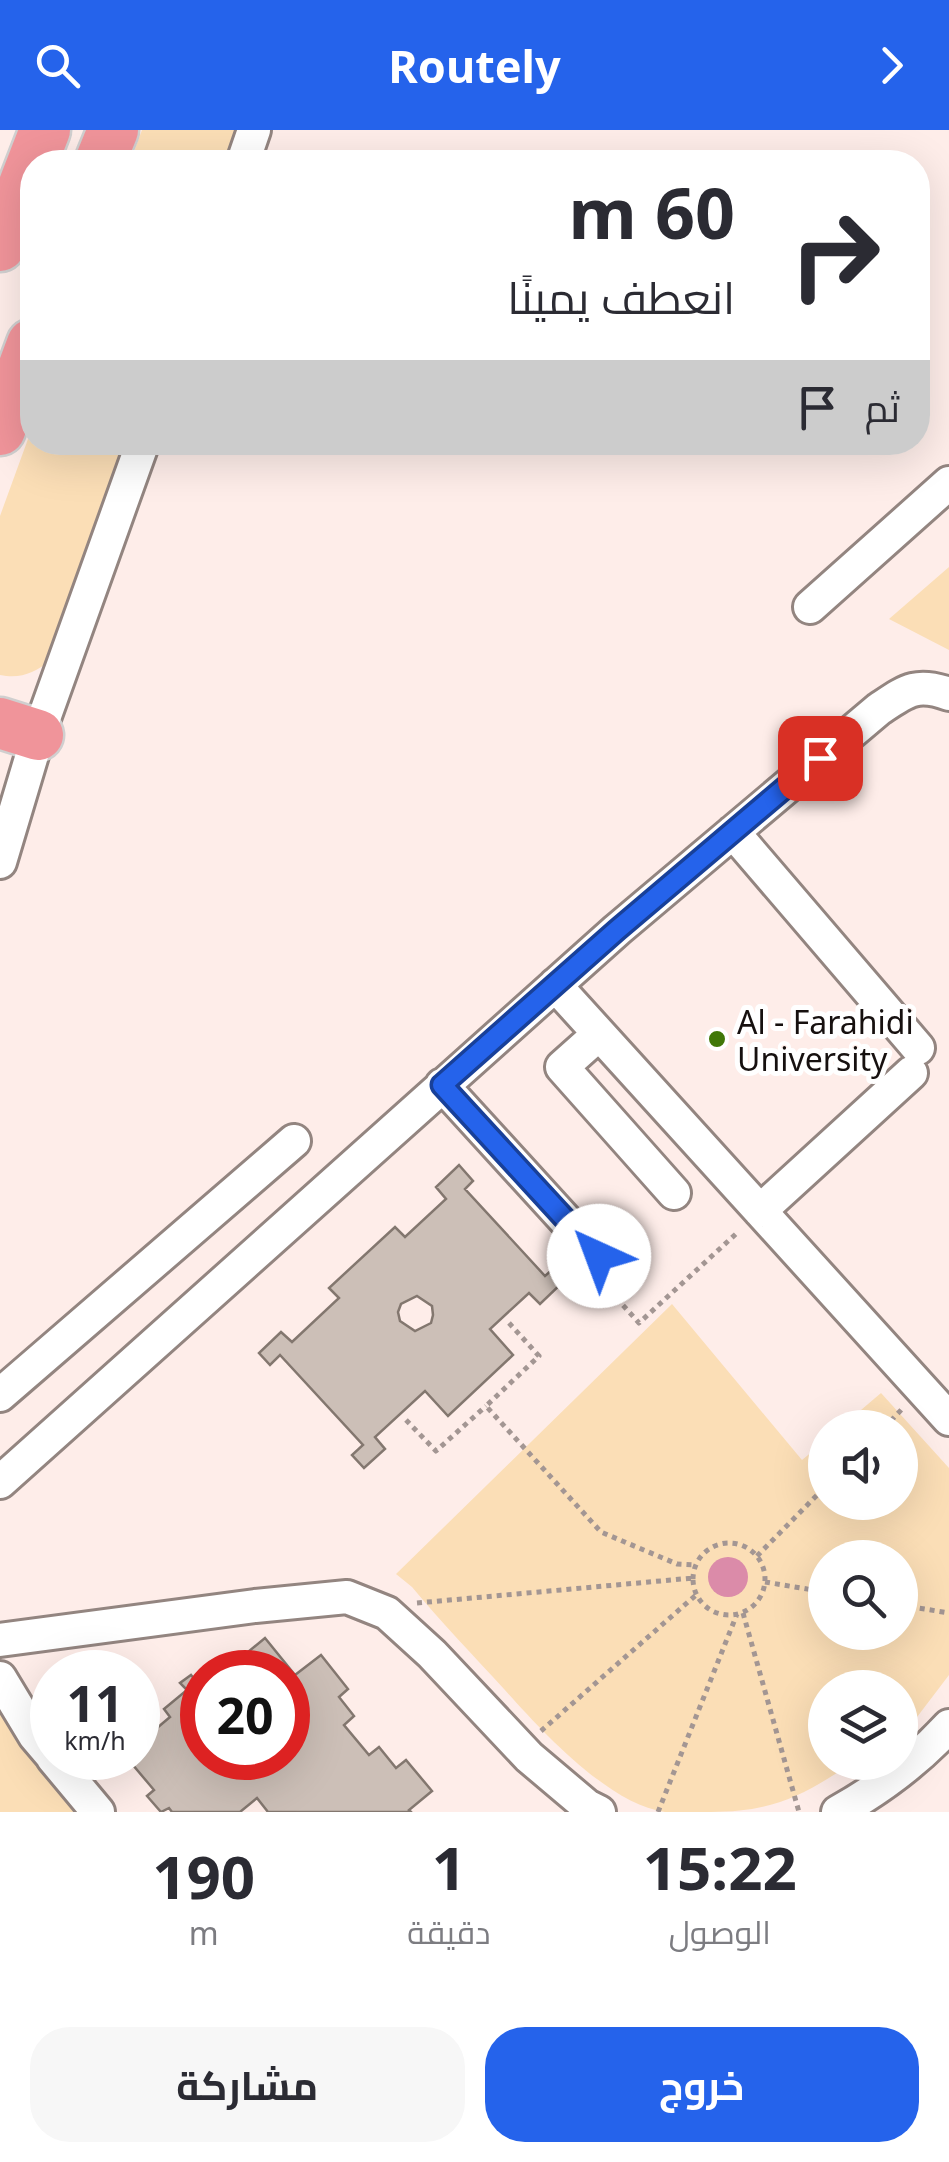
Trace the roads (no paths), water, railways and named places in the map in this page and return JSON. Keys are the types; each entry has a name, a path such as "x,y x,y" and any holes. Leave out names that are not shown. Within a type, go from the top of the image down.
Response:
{"highway":[{"path":"0,246 20,193"},
{"path":"0,430 20,376"}],"street":[{"path":"0,862 19,729 136,455"},
{"path":"810,607 949,483"},
{"path":"0,1482 555,985 879,709 908,690 928,687 949,694"},
{"path":"733,832 914,1060 760,1211"},
{"path":"555,985 949,1420"},
{"path":"599,1034 562,1068 674,1193"},
{"path":"442,1085 599,1256"},
{"path":"0,1395 294,1142"},
{"path":"0,1640 347,1597 386,1612 432,1654 521,1748 598,1812"},
{"path":"0,1678 30,1726"},
{"path":"854,1809 924,1753 949,1726"},
{"path":"72,1780 98,1812"}],"place":[{"name":"Al - Farahidi University","path":"717,1039"}]}
